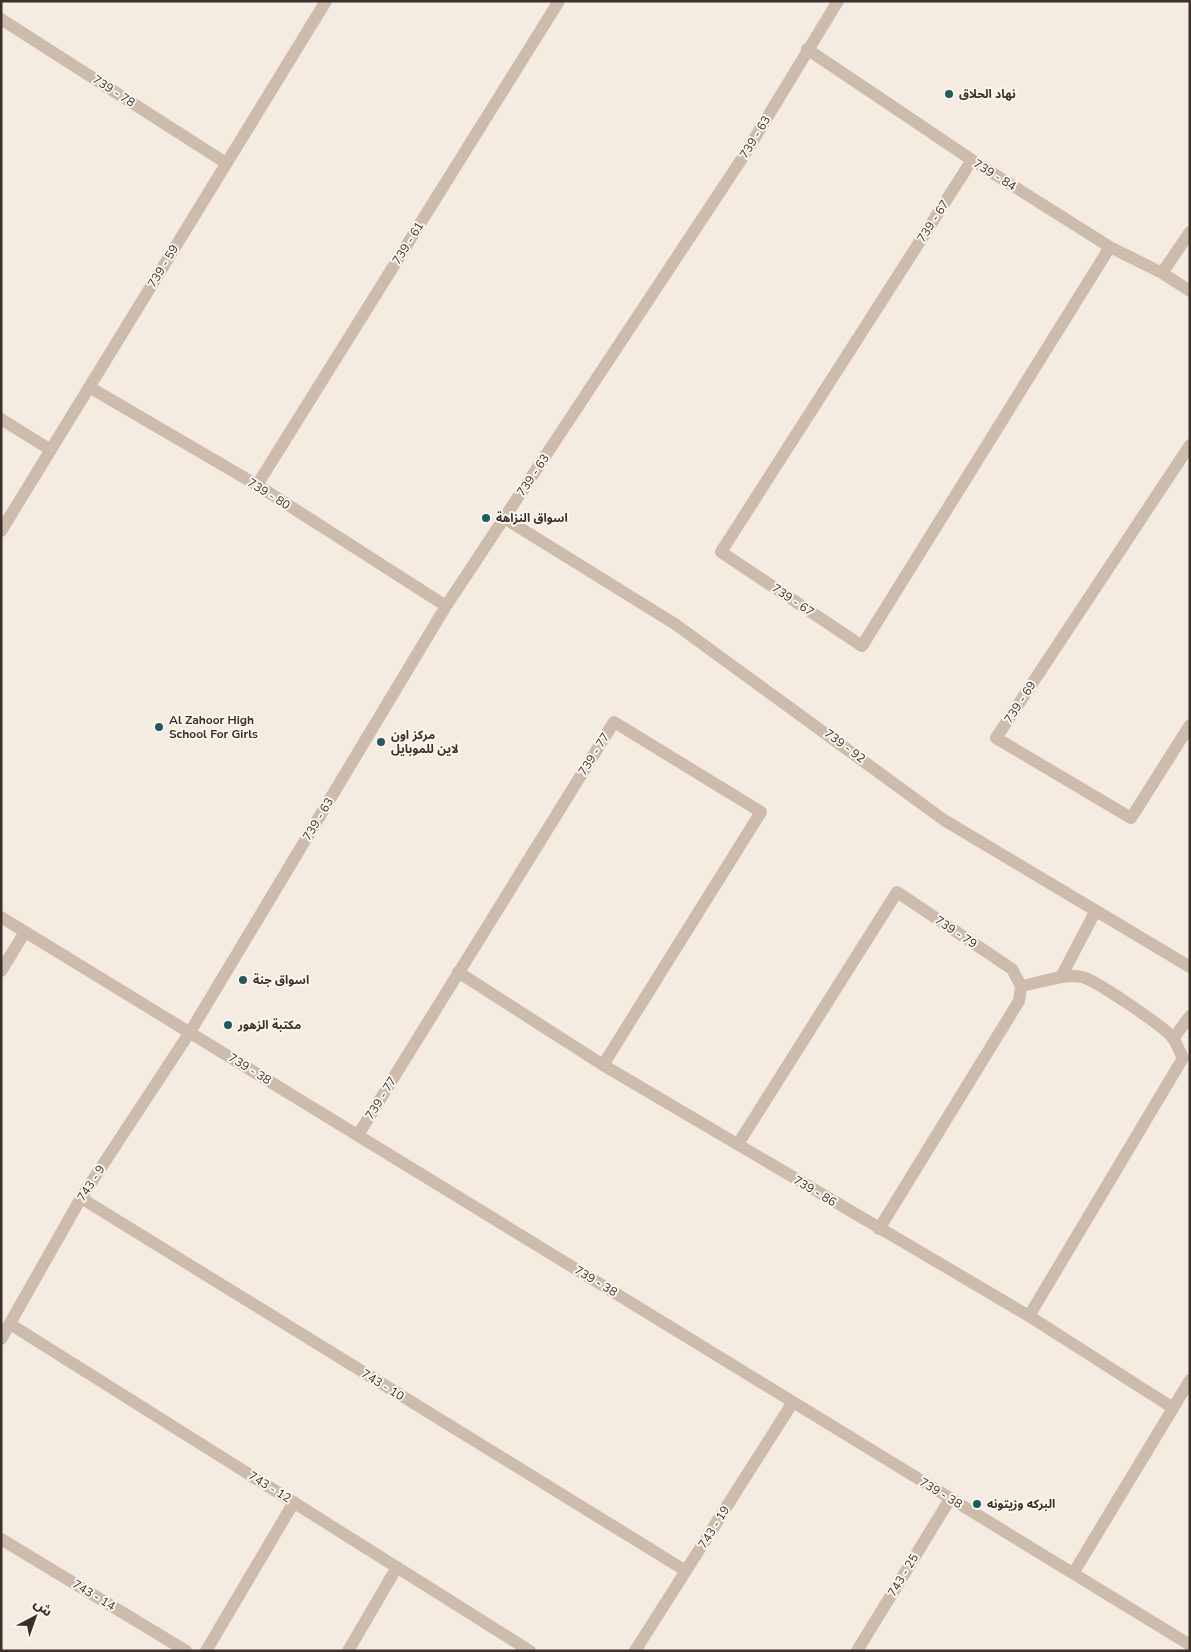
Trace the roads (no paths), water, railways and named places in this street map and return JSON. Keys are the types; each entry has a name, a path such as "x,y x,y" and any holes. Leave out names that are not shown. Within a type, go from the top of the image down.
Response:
{"street":[{"name":"739 - 59","path":"1,531 326,1"},
{"name":"739 - 61","path":"257,485 559,1"},
{"name":"739 - 63","path":"190,1032 446,606 745,154 807,49 838,1"},
{"name":"739 - 78","path":"1,19 226,163"},
{"name":"739 - 84","path":"807,49 972,160 1110,247 1162,273 1190,291"},
{"name":"739 - 67","path":"972,160 721,552 862,646 1110,247"},
{"path":"1162,273 1190,232"},
{"name":"739 - 80","path":"89,387 257,485 446,606"},
{"path":"1,420 51,450"},
{"name":"739 - 69","path":"1190,445 996,738 1131,818 1190,725"},
{"name":"739 - 92","path":"504,518 675,624 944,820 1095,912 1190,967"},
{"name":"739 - 77","path":"358,1135 614,722 761,812 603,1065"},
{"name":"739 - 79","path":"738,1144 897,892 1012,969 1021,986"},
{"path":"1062,977 1095,912"},
{"name":"739 - 38","path":"1,917 950,1499 1074,1572 1190,1645"},
{"path":"1,971 25,932"},
{"name":"739 - 86","path":"458,972 603,1065 1029,1316 1173,1408"},
{"path":"879,1229 1019,1001 1021,986 1062,977 1083,977 1156,1022 1173,1038 1182,1058 1029,1316"},
{"path":"1173,1038 1190,1016"},
{"name":"743 - 9","path":"1,1339 80,1198 190,1032"},
{"name":"743 - 10","path":"80,1198 686,1571"},
{"name":"743 - 12","path":"10,1324 530,1651"},
{"path":"1074,1572 1190,1380"},
{"name":"743 - 19","path":"634,1651 793,1402"},
{"name":"743 - 25","path":"857,1651 950,1499"},
{"path":"206,1651 294,1502"},
{"name":"743 - 14","path":"1,1539 186,1651"},
{"path":"348,1651 397,1567"}],"place":[{"name":"نهاد الحلاق","path":"949,94"},
{"name":"اسواق النزاهة","path":"486,518"},
{"name":"Al Zahoor High School For Girls","path":"159,727"},
{"name":"مركز اون لاين للموبايل","path":"381,742"},
{"name":"اسواق جنة","path":"243,980"},
{"name":"مكتبة الزهور","path":"228,1025"},
{"name":"البركه وزيتونه","path":"977,1504"}]}
